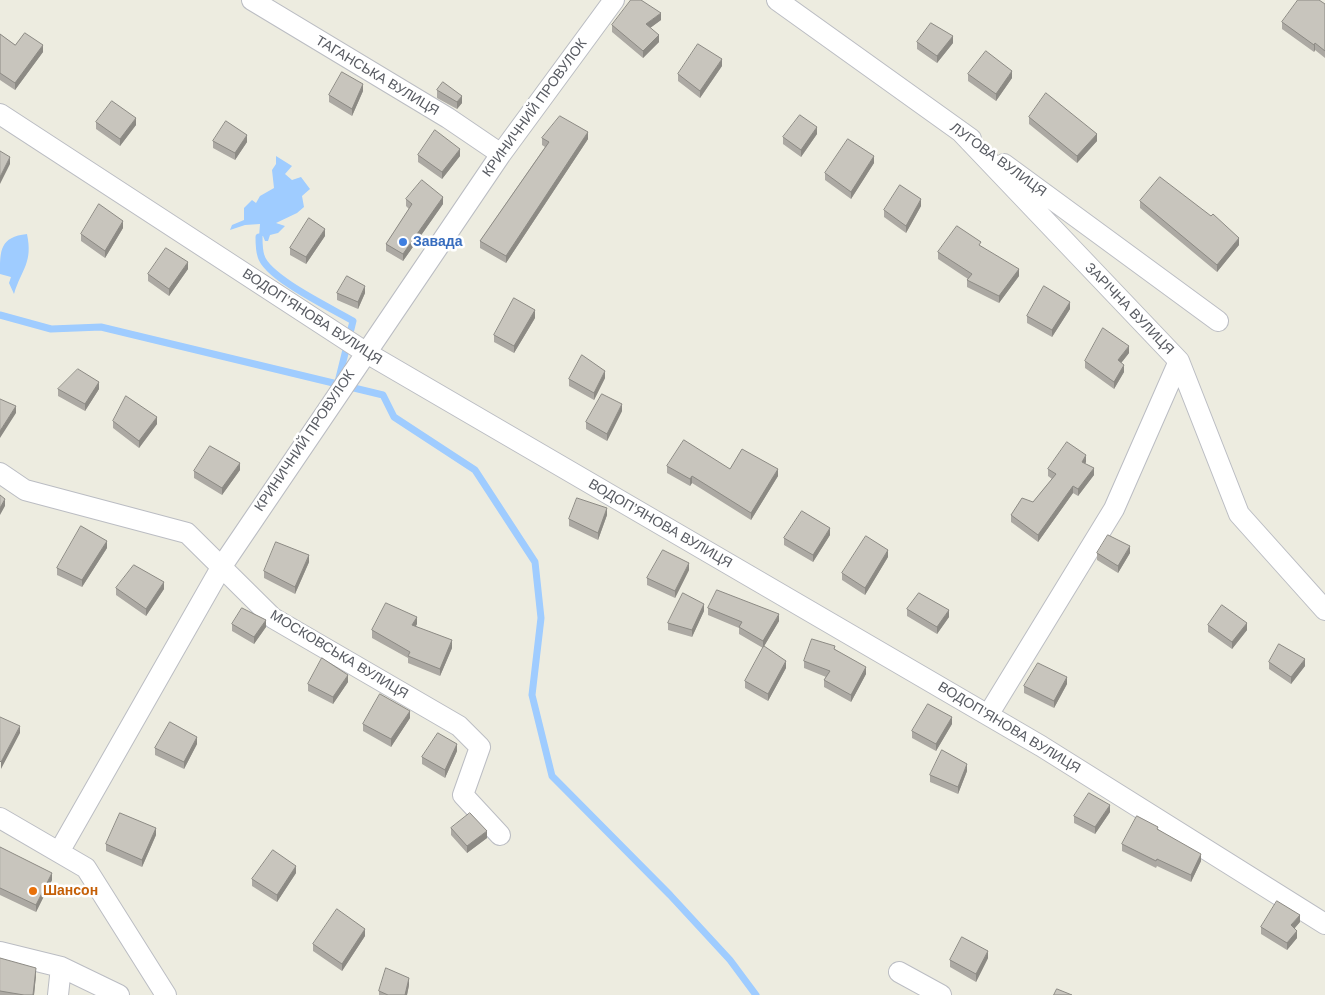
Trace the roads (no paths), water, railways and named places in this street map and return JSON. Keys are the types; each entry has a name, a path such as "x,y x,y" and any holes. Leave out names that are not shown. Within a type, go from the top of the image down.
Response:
{"street":[{"name":"ТАГАНСЬКА ВУЛИЦЯ","path":"252,0 448,118 501,154"},
{"name":"КРИНИЧНИЙ ПРОВУЛОК","path":"59,852 222,566 365,352 501,154 614,0"},
{"name":"ЛУГОВА ВУЛИЦЯ","path":"777,0 960,131 1218,321"},
{"name":"ВОДОП’ЯНОВА ВУЛИЦЯ","path":"0,114 365,352 1050,751 1325,924"},
{"name":"ЗАРІЧНА ВУЛИЦЯ","path":"960,131 1179,361 1239,514 1325,610"},
{"path":"988,715 1114,508 1179,361"},
{"name":"МОСКОВСЬКА ВУЛИЦЯ","path":"0,473 25,490 187,533 273,618 459,726 480,747 463,795 500,835"},
{"path":"0,818 86,868 166,995"},
{"path":"0,952 61,967 120,995"},
{"path":"58,995 61,967"},
{"path":"899,972 940,995"}],"water":[{"path":"276,156 292,166 285,174 292,180 301,177 310,189 302,196 304,207 297,213 276,223 285,226 278,233 270,235 268,241 265,241 263,236 259,237 260,224 245,225 230,230 232,225 244,220 244,208 252,200 256,203 260,196 274,188 272,170 276,164"},
{"path":"27,234 28,259 14,294 9,283 11,277 0,274 1,252 3,246 11,238"}],"waterway":[{"path":"259,237 261,256 266,265 275,274 287,283 353,321 338,382"},
{"path":"0,315 51,329 101,327 383,395 394,417 475,470 535,562 541,618 532,695 552,776 670,895 730,960 756,995"}],"place":[{"name":"Завада","path":"403,242"},
{"name":"Шансон","path":"33,891"}]}
